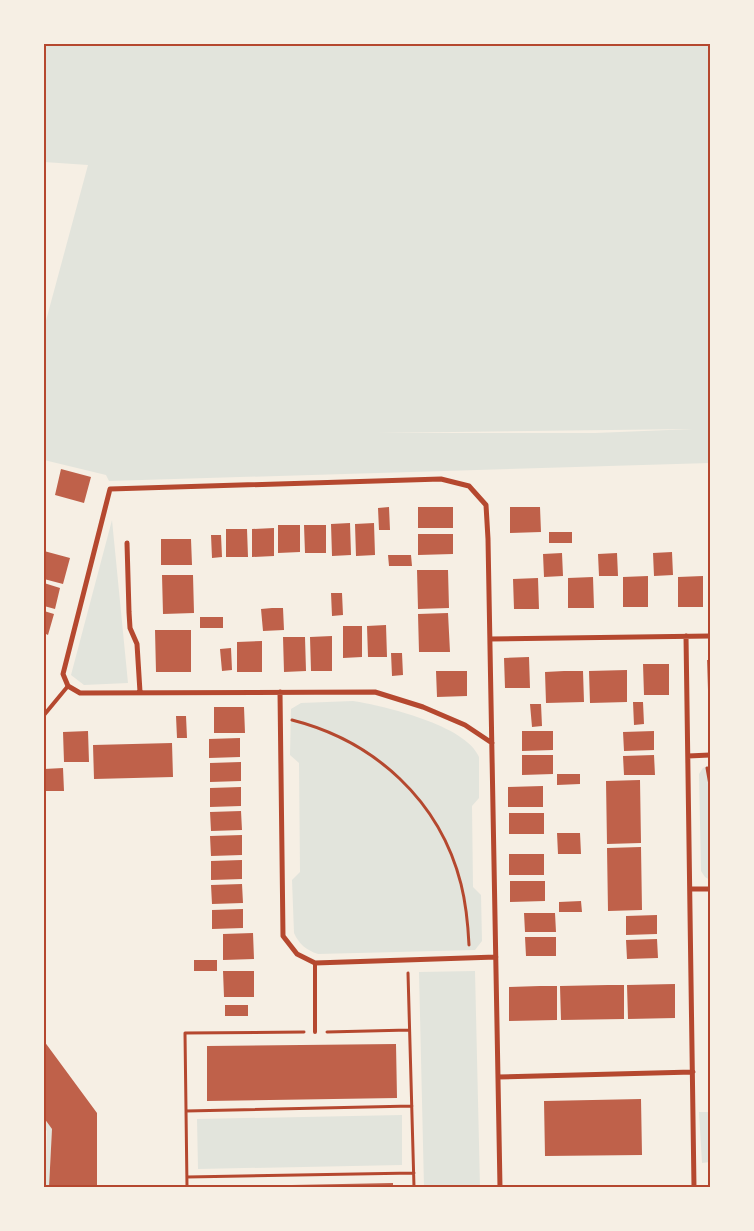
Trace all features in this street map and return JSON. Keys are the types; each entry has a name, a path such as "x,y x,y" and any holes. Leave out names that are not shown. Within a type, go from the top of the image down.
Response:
{"street":[{"path":"492,743 465,725 423,706 375,692 80,693 68,686 62,674 110,489 441,480 469,486 486,505 490,639 492,743 496,957 500,1187"},
{"path":"127,543 128,612 130,628 137,644 140,692"},
{"path":"686,636 694,1187"},
{"path":"490,639 710,636"},
{"path":"280,692 284,936 297,954 315,963 496,957"},
{"path":"688,756 710,755"},
{"path":"690,889 710,889"},
{"path":"498,1077 693,1072"}],"lane":[{"path":"44,715 68,686"},
{"path":"315,963 315,1032"}],"path":[{"path":"280,717 326,730 362,749 398,777 416,795 438,828 455,863 466,906 470,957"},
{"path":"407,960 414,1187"},
{"path":"187,1187 185,1033 409,1030"},
{"path":"186,1111 412,1106"},
{"path":"187,1178 414,1173"}],"shaded area":[{"path":"44,44 710,44 710,463 109,481 106,475 44,460 44,328 88,165 44,162","holes":["693,429 595,433 377,433"]},
{"path":"112,520 128,683 84,685 71,675"},
{"path":"353,701 403,712 442,727 458,735 471,746 479,757 479,798 472,806 473,887 481,895 482,941 475,950 318,954 303,946 294,933 292,880 300,872 299,763 290,755 291,709 301,703"},
{"path":"710,765 710,880 701,871 699,774 703,768"},
{"path":"475,971 480,1187 424,1187 419,972"},
{"path":"699,1112 710,1112 710,1162 702,1163"},
{"path":"402,1115 402,1165 198,1169 197,1119"},
{"path":"44,1118 52,1129 49,1187 45,1187 47,1131 44,1127"}],"building":[{"path":"61,469 91,477 84,503 55,495"},
{"path":"389,507 390,530 379,530 378,508"},
{"path":"418,507 453,507 453,528 418,528"},
{"path":"510,507 540,507 541,532 510,533"},
{"path":"350,523 351,555 332,556 331,524"},
{"path":"374,523 375,555 356,556 355,524"},
{"path":"278,525 300,525 300,552 278,553"},
{"path":"304,525 326,525 326,553 305,553"},
{"path":"274,528 274,556 252,557 252,529"},
{"path":"226,529 247,529 248,557 226,557"},
{"path":"549,532 572,532 572,543 549,543"},
{"path":"418,534 453,534 453,554 418,555"},
{"path":"211,535 221,535 222,557 212,558"},
{"path":"161,539 191,539 192,565 161,565"},
{"path":"44,551 70,558 63,584 44,579"},
{"path":"672,552 673,575 654,576 653,553"},
{"path":"708,552 710,552 710,567 709,567"},
{"path":"562,553 563,576 544,577 543,554"},
{"path":"617,553 618,576 599,576 598,554"},
{"path":"388,555 411,555 412,566 389,566"},
{"path":"417,570 448,570 449,608 418,609"},
{"path":"162,575 193,575 194,613 163,614"},
{"path":"648,576 648,607 623,607 623,577"},
{"path":"703,576 703,607 678,607 678,577"},
{"path":"593,577 594,608 568,608 568,578"},
{"path":"538,578 539,609 514,609 513,579"},
{"path":"44,583 60,588 55,609 44,606"},
{"path":"331,593 342,593 343,615 332,616"},
{"path":"283,608 284,630 263,631 261,609"},
{"path":"44,611 54,614 48,635 44,633"},
{"path":"448,613 450,652 419,652 418,614"},
{"path":"200,617 223,617 223,628 200,628"},
{"path":"386,625 387,657 368,657 367,626"},
{"path":"343,626 362,626 362,657 343,658"},
{"path":"155,630 191,630 191,672 156,672"},
{"path":"332,636 332,671 311,671 310,637"},
{"path":"283,637 305,637 306,671 284,672"},
{"path":"262,641 262,672 237,672 237,642"},
{"path":"231,648 232,670 222,671 220,649"},
{"path":"391,653 402,653 403,675 392,676"},
{"path":"529,657 530,688 505,688 504,658"},
{"path":"707,660 710,660 710,690 708,690"},
{"path":"643,664 669,664 669,695 644,695"},
{"path":"627,670 627,702 590,703 589,671"},
{"path":"436,671 467,671 467,696 437,697"},
{"path":"583,671 584,702 546,703 545,672"},
{"path":"633,702 643,702 644,724 634,725"},
{"path":"530,704 541,704 542,726 532,727"},
{"path":"214,707 244,707 245,733 214,733"},
{"path":"176,716 186,716 187,738 177,738"},
{"path":"88,731 89,762 64,762 63,732"},
{"path":"522,731 553,731 553,750 522,751"},
{"path":"654,731 654,750 624,751 623,732"},
{"path":"240,738 240,757 209,758 209,739"},
{"path":"172,743 173,777 94,779 93,745"},
{"path":"522,755 553,755 553,774 522,775"},
{"path":"654,755 655,775 624,775 623,756"},
{"path":"241,762 241,781 210,782 210,763"},
{"path":"63,768 64,791 44,791 44,769"},
{"path":"557,774 580,774 580,784 557,785"},
{"path":"640,780 641,843 607,844 606,781"},
{"path":"543,786 543,807 508,807 508,787"},
{"path":"241,787 241,806 210,807 210,788"},
{"path":"241,811 242,830 211,831 210,812"},
{"path":"509,813 544,813 544,834 509,834"},
{"path":"557,833 580,833 581,854 558,854"},
{"path":"242,835 242,855 211,856 210,836"},
{"path":"641,847 642,910 608,911 607,848"},
{"path":"509,854 544,854 544,875 509,875"},
{"path":"242,860 242,879 211,880 211,861"},
{"path":"510,881 545,881 545,901 510,902"},
{"path":"242,884 243,903 212,904 211,885"},
{"path":"581,901 582,912 559,912 559,902"},
{"path":"243,909 243,928 212,929 212,910"},
{"path":"524,913 555,913 556,932 525,932"},
{"path":"657,915 657,934 626,935 626,916"},
{"path":"253,933 254,959 223,960 223,934"},
{"path":"525,937 556,937 556,956 526,956"},
{"path":"657,939 658,958 627,959 626,940"},
{"path":"194,960 217,960 217,971 194,971"},
{"path":"223,971 254,971 254,997 224,997"},
{"path":"675,984 675,1018 628,1019 627,985"},
{"path":"624,985 624,1019 561,1020 560,986"},
{"path":"557,986 557,1020 509,1021 509,987"},
{"path":"225,1005 248,1005 248,1016 225,1016"},
{"path":"44,1041 97,1113 97,1187 49,1187 52,1129 44,1118"},
{"path":"396,1044 397,1098 207,1101 207,1046"},
{"path":"641,1099 642,1155 545,1156 544,1101"},
{"path":"393,1183 393,1187 243,1187 243,1186"}]}
